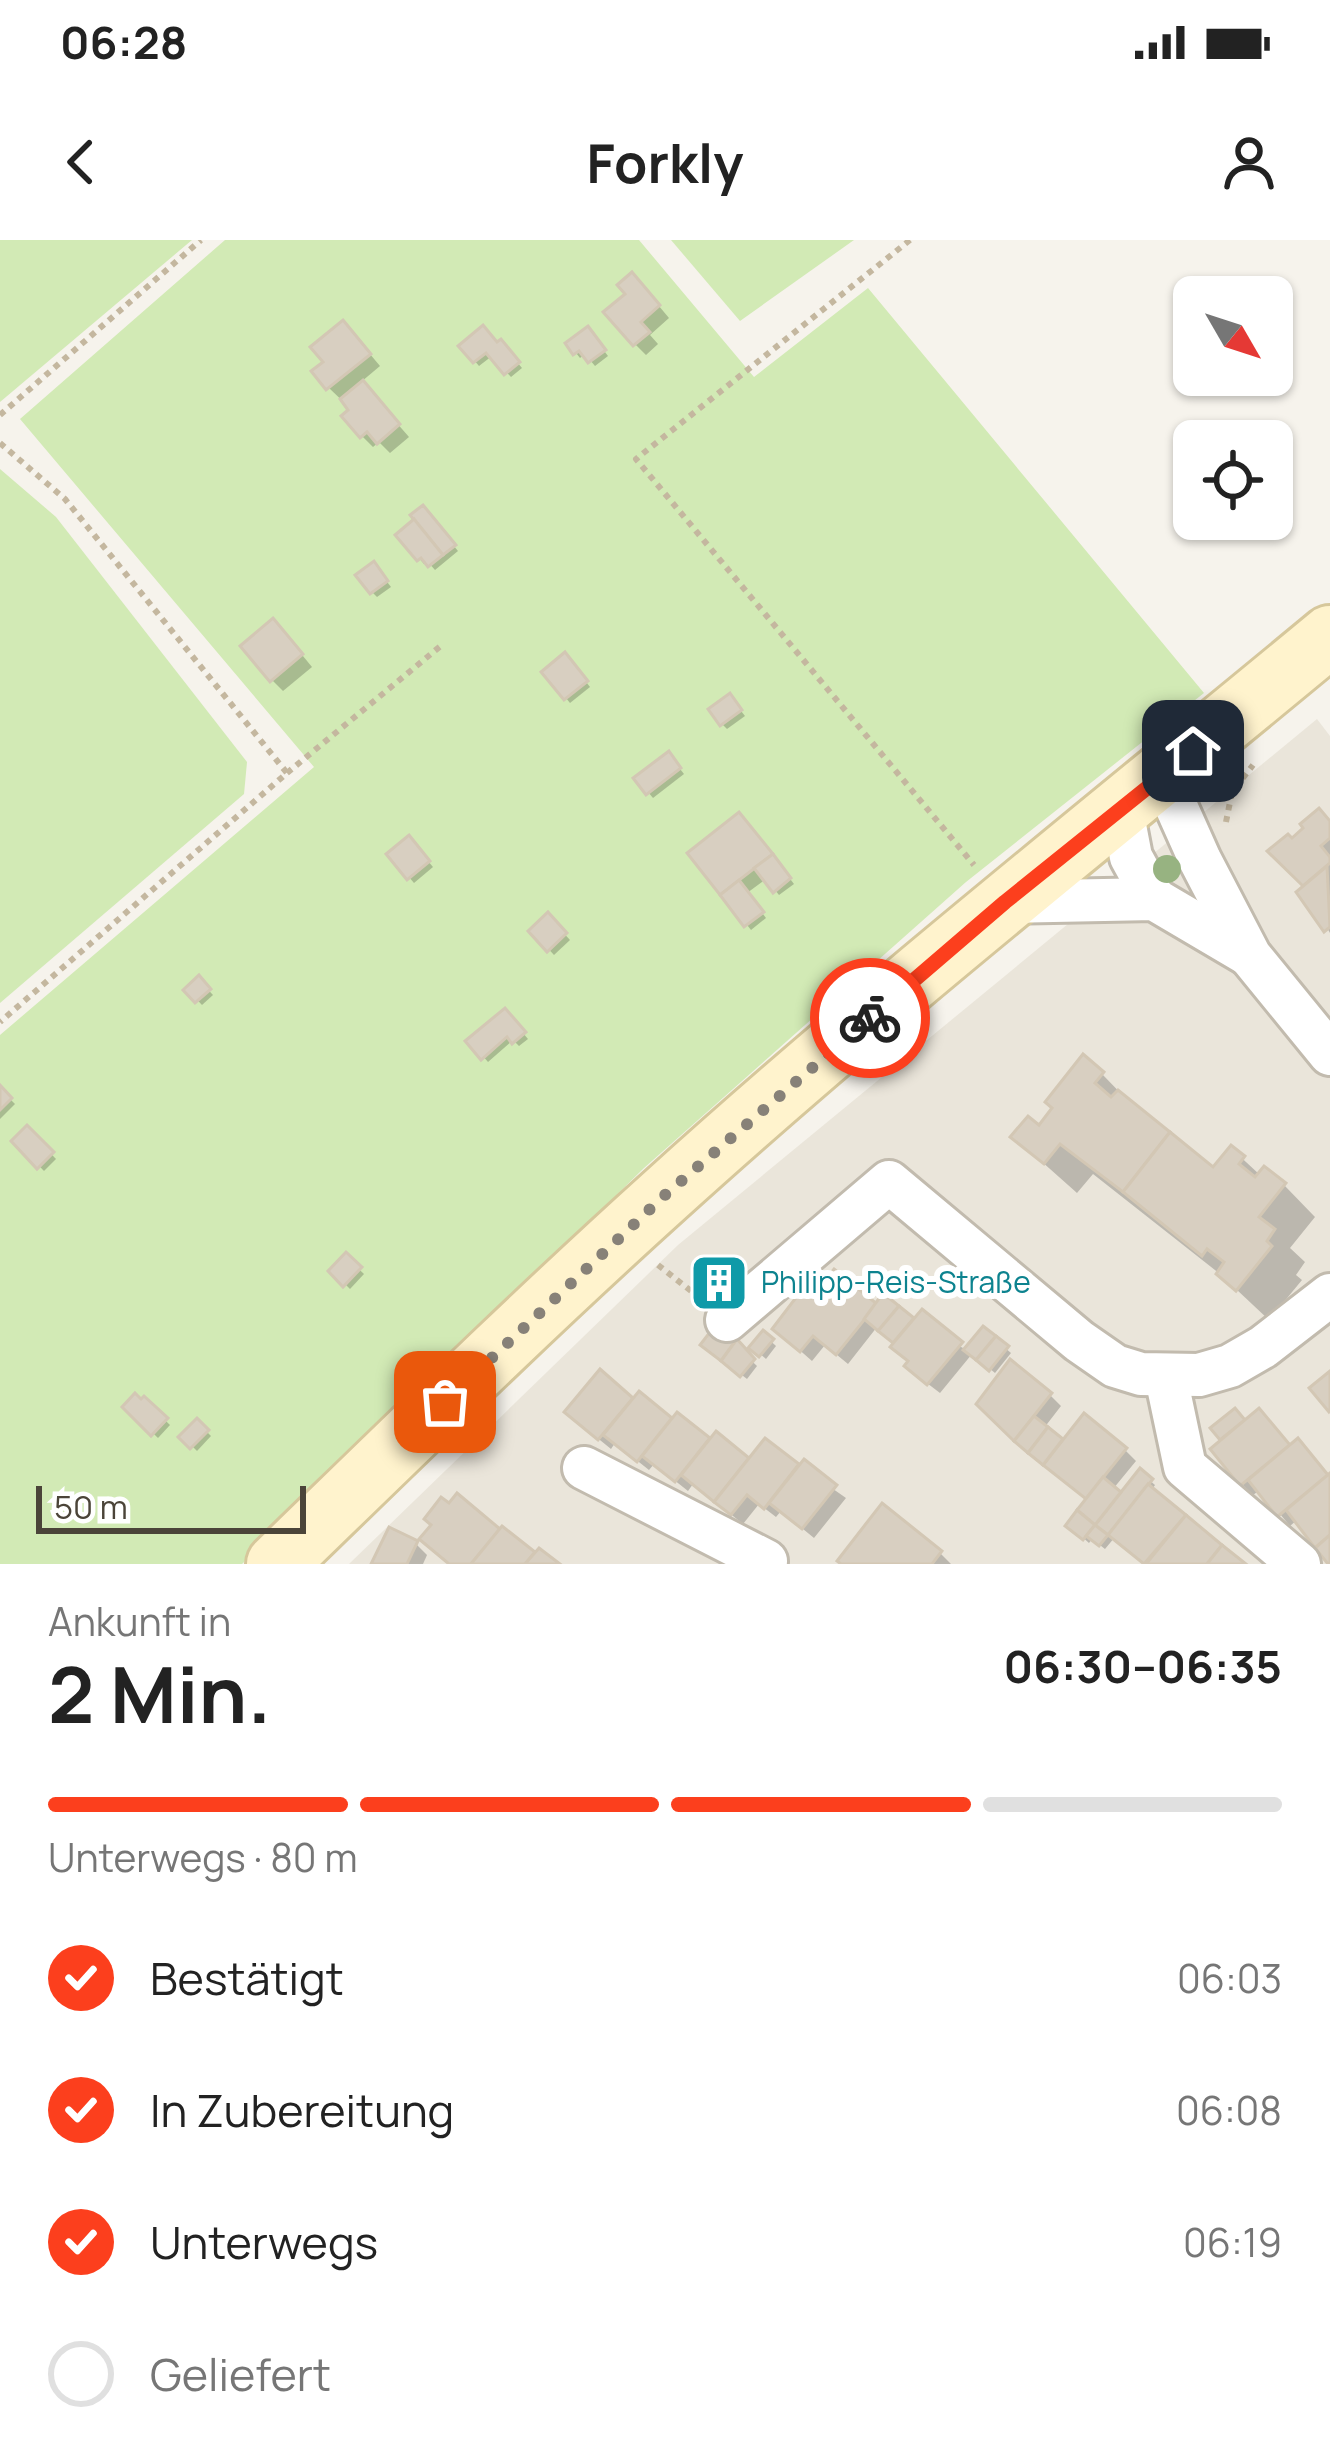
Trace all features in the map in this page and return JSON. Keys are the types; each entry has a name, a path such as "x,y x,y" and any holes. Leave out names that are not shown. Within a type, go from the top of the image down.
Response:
{"main road":[{"path":"277,1564 665,1195 1005,902 1143,794 1330,636"}],"street":[{"path":"1143,794 1131,857 1154,899 1250,956"},
{"path":"1143,794 1200,860 1250,956 1330,1054"},
{"path":"1005,902 1154,899"},
{"path":"727,1320 889,1182 1102,1358 1128,1370 1166,1377 1199,1376 1230,1366 1263,1347 1330,1295"},
{"path":"1166,1377 1185,1467 1300,1564"},
{"path":"584,1468 756,1563"}],"path":[{"path":"0,416 200,240"},
{"path":"910,240 636,459 1005,902"},
{"path":"0,443 65,499 287,772"},
{"path":"0,1022 442,644"},
{"path":"641,1252 727,1320"}],"shaded area":[{"path":"1317,719 1330,736 1330,1564 349,1564 678,1245"}],"green space":[{"path":"0,240 192,240 0,402"},
{"path":"225,240 639,240 754,377 868,288 1204,693 966,882 644,1168 242,1564 0,1564 0,1035 314,767 20,419"},
{"path":"671,240 854,240 740,321"},
{"path":"0,469 56,517 247,762 244,794 0,1003"}],"building":[{"path":"632,272 660,305 641,322 650,332 633,346 603,312 625,294 617,285"},
{"path":"343,320 371,354 326,390 311,371 323,362 310,347"},
{"path":"483,325 520,362 504,375 486,353 473,363 458,346"},
{"path":"588,326 606,350 588,363 579,351 573,355 565,343"},
{"path":"363,380 400,424 377,444 367,432 360,438 341,416 348,410 340,399"},
{"path":"423,505 456,545 443,555 410,515"},
{"path":"414,519 443,555 428,567 395,535"},
{"path":"374,561 388,581 370,594 355,575"},
{"path":"273,618 303,654 270,682 240,646"},
{"path":"565,652 588,681 564,700 541,672"},
{"path":"730,693 742,710 720,726 708,709"},
{"path":"669,751 681,768 646,795 633,778"},
{"path":"1319,808 1330,821 1330,838 1321,846 1330,863 1303,886 1267,851 1288,834 1292,838"},
{"path":"739,812 773,854 720,895 687,853"},
{"path":"409,835 430,861 407,880 386,854"},
{"path":"773,854 791,878 773,893 754,868"},
{"path":"1327,866 1330,927 1324,932 1296,892"},
{"path":"739,880 764,912 744,927 720,895"},
{"path":"548,912 567,933 547,952 528,931"},
{"path":"199,975 211,989 195,1003 183,990"},
{"path":"505,1008 526,1032 512,1044 507,1037 481,1060 465,1041"},
{"path":"1083,1054 1104,1072 1095,1083 1111,1097 1118,1090 1170,1132 1123,1192 1060,1144 1044,1164 1010,1137 1028,1116 1039,1125 1052,1108 1045,1102"},
{"path":"0,1085 12,1098 0,1110"},
{"path":"27,1125 54,1152 37,1169 11,1141"},
{"path":"1170,1132 1213,1167 1231,1145 1245,1156 1239,1164 1255,1177 1264,1166 1286,1183 1259,1217 1275,1229 1267,1241 1272,1246 1236,1291 1216,1274 1224,1262 1207,1249 1202,1256 1123,1192"},
{"path":"346,1252 362,1267 343,1287 328,1271"},
{"name":"Philipp-Reis-Straße","path":"715,1265 736,1290 724,1301 702,1276"},
{"path":"834,1269 877,1304 836,1355 813,1336 800,1352 772,1329 801,1291 811,1298"},
{"path":"883,1293 899,1306 878,1331 864,1319"},
{"path":"899,1306 914,1318 893,1343 878,1331"},
{"path":"922,1309 963,1342 927,1385 890,1347"},
{"path":"717,1323 737,1339 721,1361 700,1345"},
{"path":"983,1326 996,1336 976,1360 963,1350"},
{"path":"763,1330 774,1339 759,1357 748,1348"},
{"path":"996,1336 1009,1346 989,1371 976,1360"},
{"path":"737,1339 755,1359 740,1377 721,1361"},
{"path":"1010,1359 1052,1393 1014,1441 976,1404"},
{"path":"600,1369 633,1398 598,1440 564,1412"},
{"path":"1330,1371 1330,1411 1329,1412 1309,1388"},
{"path":"639,1391 672,1418 637,1462 603,1435"},
{"path":"135,1393 168,1418 151,1436 122,1407"},
{"path":"1235,1408 1245,1420 1220,1440 1210,1428"},
{"path":"1259,1408 1290,1445 1240,1486 1210,1449"},
{"path":"677,1412 710,1438 675,1482 642,1456"},
{"path":"1084,1413 1127,1448 1086,1499 1043,1465"},
{"path":"1034,1416 1048,1427 1028,1453 1014,1441"},
{"path":"197,1418 209,1430 190,1449 178,1437"},
{"path":"1048,1427 1063,1439 1043,1465 1028,1453"},
{"path":"716,1431 749,1458 714,1502 681,1475"},
{"path":"765,1438 799,1464 764,1509 747,1495 731,1515 714,1502"},
{"path":"1298,1438 1328,1475 1277,1517 1248,1480"},
{"path":"804,1459 837,1485 802,1529 769,1503"},
{"path":"1140,1468 1153,1479 1108,1535 1095,1525"},
{"path":"1330,1473 1330,1535 1315,1548 1286,1510"},
{"path":"1103,1477 1121,1492 1095,1525 1077,1510"},
{"path":"1148,1484 1186,1515 1144,1564 1108,1535"},
{"path":"457,1493 500,1529 471,1564 449,1564 419,1539 431,1525 424,1519 441,1497 449,1503"},
{"path":"882,1503 942,1551 932,1564 837,1561"},
{"path":"1077,1510 1095,1525 1083,1540 1065,1526"},
{"path":"1186,1515 1222,1545 1207,1564 1146,1564"},
{"path":"1095,1525 1108,1535 1099,1546 1086,1536"},
{"path":"502,1526 535,1552 525,1564 471,1564"},
{"path":"389,1527 418,1541 407,1564 371,1564"},
{"path":"1330,1535 1330,1564 1328,1564 1315,1548"},
{"path":"1222,1545 1246,1564 1207,1564"},
{"path":"539,1548 560,1564 525,1564"}],"way so far":[{"path":"445,1402 665,1195 870,1018"}],"place":[{"name":"Philipp-Reis-Straße","path":"719,1283"}],"route":[{"path":"870,1018 1193,751"}]}
